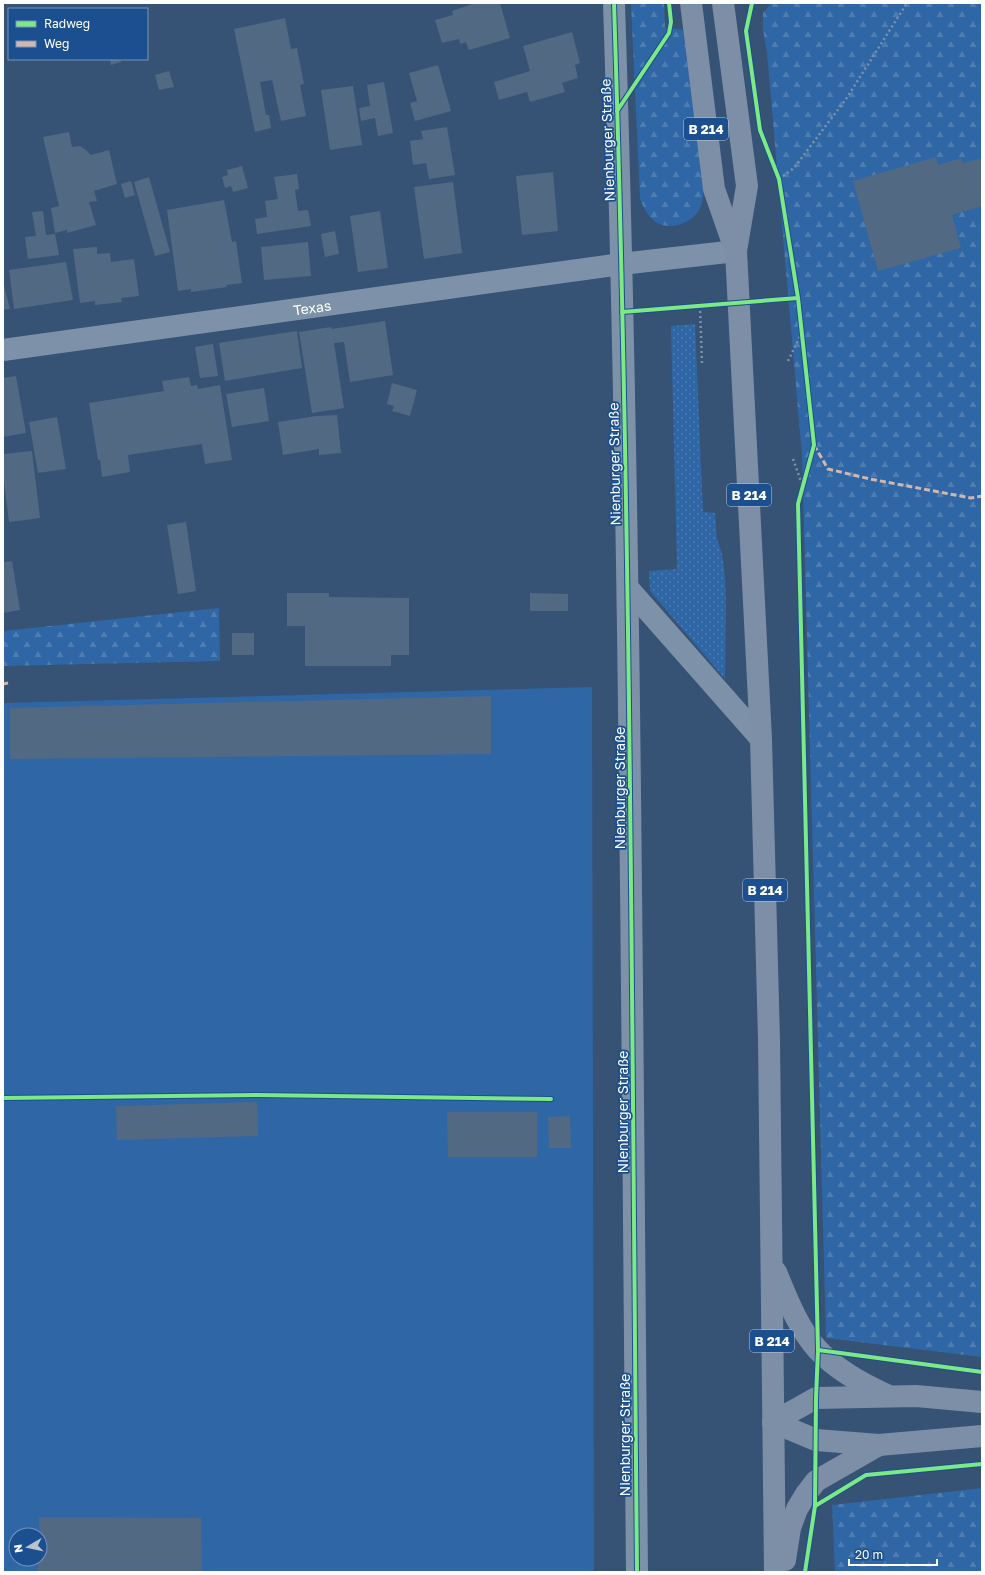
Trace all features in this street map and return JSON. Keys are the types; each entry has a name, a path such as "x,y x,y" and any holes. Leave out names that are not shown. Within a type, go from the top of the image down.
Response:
{"main road":[{"name":"B 214","path":"691,3 714,188 736,251"},
{"name":"B 214","path":"723,3 747,186 736,251 762,739 769,1040 775,1572"},
{"path":"771,1260 788,1302 804,1331 818,1350 844,1371 868,1386 890,1396"},
{"path":"773,1422 816,1398 916,1396 982,1402"},
{"path":"773,1422 816,1440 879,1445 982,1436"},
{"path":"783,1572 790,1528 797,1509 806,1494 816,1481 879,1445"}],"street":[{"name":"Nienburger Straße","path":"614,3 628,588 636,1572"},
{"path":"621,264 736,251"},
{"name":"Texas","path":"3,350 621,264"},
{"path":"628,588 762,739"}],"path":[{"path":"779,179 794,168 846,99 907,3"},
{"path":"700,306 702,364"},
{"path":"788,361 802,332"},
{"path":"793,459 803,487"}],"green space":[{"path":"631,3 664,3 665,27 683,30 703,184 703,195 701,206 697,212 692,218 679,225 672,226 657,223 651,218 643,207 640,199"},
{"path":"771,3 982,3 982,1357 826,1338 802,455 767,53 763,29 763,13"},
{"path":"695,324 703,512 715,513 717,539 722,554 725,576 725,679 650,591 649,571 677,569 671,326"},
{"path":"219,608 220,661 3,666 3,631"},
{"path":"592,687 594,1572 3,1572 3,703"},
{"path":"982,1488 982,1572 835,1572 832,1505"}],"building":[{"path":"475,3 500,3 510,38 469,50 466,42 460,44 459,39 442,43 435,20 453,15 452,11"},
{"path":"285,18 291,49 297,48 304,84 300,85 306,116 281,121 272,80 260,82 266,115 269,115 271,128 255,132 234,29"},
{"path":"572,32 580,63 575,65 578,78 562,83 565,92 530,102 527,92 499,100 494,82 530,71 523,46"},
{"path":"110,60 120,60 121,62 111,65"},
{"path":"438,65 451,111 415,121 410,103 417,101 409,73"},
{"path":"169,71 174,87 159,90 155,75"},
{"path":"384,82 393,133 378,136 375,118 361,121 359,108 370,106 367,85"},
{"path":"353,86 362,145 330,150 321,90"},
{"path":"447,127 455,175 429,179 426,163 413,165 410,141 423,139 421,131"},
{"path":"69,132 72,147 80,146 91,155 109,150 117,184 94,191 97,201 89,202 96,225 67,233 67,230 55,233 51,208 59,206 43,137"},
{"path":"936,157 938,165 961,158 963,163 982,158 982,206 952,215 961,248 878,271 853,181"},
{"path":"242,166 248,188 233,192 231,186 225,188 222,177 228,175 227,170"},
{"path":"553,172 558,231 522,235 516,176"},
{"path":"297,174 299,189 295,190 298,211 308,210 311,226 257,234 255,219 267,217 265,201 278,199 274,177"},
{"path":"149,177 170,252 155,256 134,182"},
{"path":"131,181 135,195 125,198 121,184"},
{"path":"453,182 462,253 424,259 414,187"},
{"path":"224,200 232,242 236,241 242,283 226,285 227,287 191,292 191,289 178,291 167,210"},
{"path":"43,211 46,235 55,234 59,255 28,259 25,237 36,236 32,212"},
{"path":"380,211 388,268 358,272 350,216"},
{"path":"335,231 339,254 325,257 321,234"},
{"path":"308,242 311,276 264,280 261,247"},
{"path":"97,247 97,254 110,253 111,262 134,259 139,296 121,298 122,302 95,305 95,301 80,303 73,249"},
{"path":"66,262 73,300 14,309 9,270"},
{"path":"3,281 10,309 3,310"},
{"path":"385,321 393,375 350,382 344,342 334,343 344,408 312,413 299,332 331,327 332,329"},
{"path":"297,331 302,368 225,381 219,343"},
{"path":"213,344 218,376 200,378 195,347"},
{"path":"16,376 26,433 3,437 3,378"},
{"path":"189,377 191,386 197,385 198,389 220,385 232,460 205,464 202,444 128,455 130,472 102,477 89,403 164,391 162,381"},
{"path":"392,383 417,390 410,416 392,411 394,406 387,404"},
{"path":"264,388 269,421 232,427 226,394"},
{"path":"337,415 341,453 319,455 319,449 283,455 278,422 316,416"},
{"path":"57,417 66,469 38,473 29,422"},
{"path":"32,451 40,518 9,522 3,473 3,454"},
{"path":"186,522 196,591 178,594 167,525"},
{"path":"12,561 20,610 3,613 3,562"},
{"path":"287,593 329,593 329,597 409,598 409,655 391,655 391,666 305,666 305,626 287,626"},
{"path":"530,593 568,594 568,611 530,611"},
{"path":"232,633 254,633 254,655 232,655"},
{"path":"491,696 491,754 10,759 10,708"},
{"path":"257,1102 258,1136 117,1140 116,1106"},
{"path":"447,1112 537,1112 537,1157 448,1157"},
{"path":"570,1116 571,1148 549,1148 548,1117"},
{"path":"39,1517 201,1518 202,1572 38,1572 38,1567 48,1567 48,1527 39,1527"}],"marked path":[{"path":"814,445 828,469 870,479 971,498 982,496"},
{"path":"3,684 8,683"}],"cycle path":[{"path":"614,3 620,199 627,591 637,1572"},
{"path":"617,111 669,33 671,22 669,3"},
{"path":"752,3 746,31 760,130 779,179 798,298 814,445 798,504 818,1350 815,1506 805,1572"},
{"path":"622,312 798,298"},
{"path":"3,1098 258,1095 551,1099"},
{"path":"818,1350 982,1372"},
{"path":"815,1506 866,1475 982,1464"}]}
